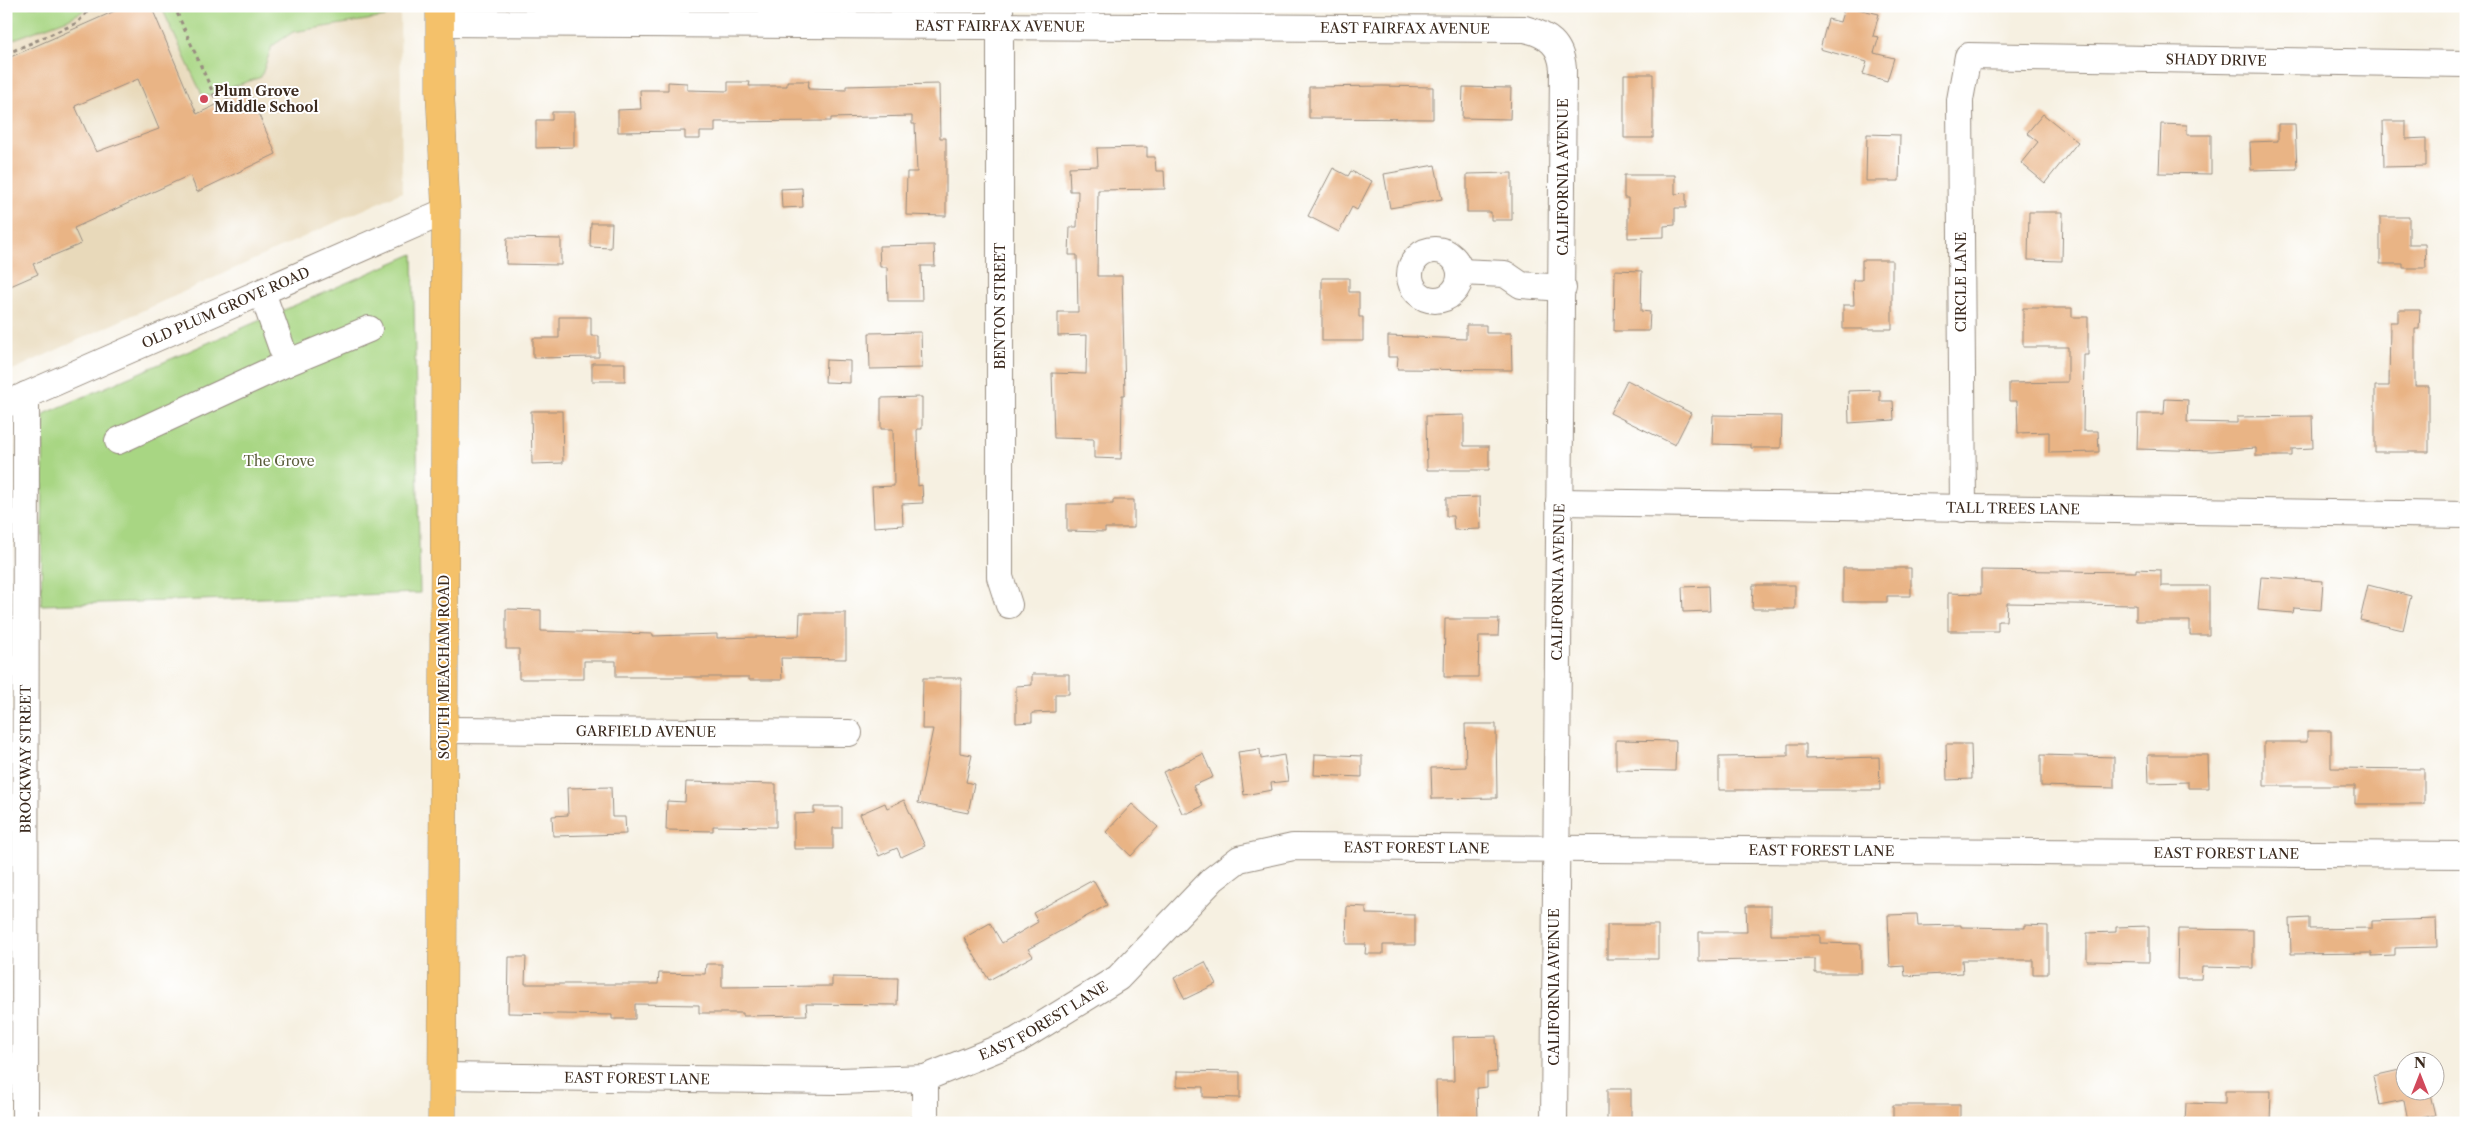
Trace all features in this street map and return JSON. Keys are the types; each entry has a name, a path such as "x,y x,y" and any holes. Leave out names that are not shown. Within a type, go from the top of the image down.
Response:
{"main road":[{"name":"SOUTH MEACHAM ROAD","path":"440,14 440,90 446,211 442,1123"}],"street":[{"name":"EAST FAIRFAX AVENUE","path":"440,14 1000,17 1525,30 1542,33 1555,44"},
{"name":"BENTON STREET","path":"1000,17 1000,576 1009,604"},
{"name":"CALIFORNIA AVENUE","path":"1554,1123 1554,849 1563,288 1564,69 1562,55 1555,44"},
{"name":"SHADY DRIVE","path":"1968,56 2466,64"},
{"name":"CIRCLE LANE","path":"1962,509 1960,100 1968,56"},
{"name":"OLD PLUM GROVE ROAD","path":"16,400 446,211"},
{"path":"1460,272 1505,274 1521,285 1563,288"},
{"path":"262,292 287,363"},
{"path":"118,441 287,363 369,329"},
{"name":"BROCKWAY STREET","path":"16,400 25,1123"},
{"name":"TALL TREES LANE","path":"1559,502 2466,515"},
{"name":"GARFIELD AVENUE","path":"444,730 849,733"},
{"name":"EAST FOREST LANE","path":"442,1076 840,1081 925,1078 1016,1041 1118,978 1213,879 1239,859 1293,847 2466,855"},
{"path":"925,1078 925,1123"}],"path":[{"path":"6,54 77,23 93,6"},
{"path":"174,6 218,104"}],"shaded area":[{"name":"Plum Grove Middle School","path":"6,6 400,6 402,192 6,373"}],"green space":[{"path":"6,6 93,6 68,19 6,42"},
{"path":"161,6 396,6 385,17 293,32 272,46 261,77 203,97"},
{"name":"The Grove","path":"413,254 420,593 41,605 44,414"}],"building":[{"path":"126,6 151,6 197,114 248,90 276,154 197,192 190,175 74,228 81,244 33,264 38,274 6,288 6,59","holes":["138,79 159,129 96,152 75,106"]},
{"path":"1845,6 1879,14 1873,36 1879,37 1874,53 1894,58 1887,81 1863,74 1867,62 1820,49 1828,19 1840,22"},
{"path":"1624,74 1653,74 1653,138 1624,138"},
{"path":"787,81 809,81 808,89 846,90 846,86 939,84 940,138 946,138 946,216 906,215 907,172 917,172 915,124 912,124 912,116 831,118 831,121 715,122 715,132 700,132 700,139 685,139 685,131 618,132 618,110 641,109 640,90 668,90 668,82 687,83 687,90 728,91 728,82 750,82 749,86 787,86"},
{"path":"1309,87 1433,87 1433,119 1309,118"},
{"path":"1463,87 1511,88 1510,119 1462,118"},
{"path":"552,112 574,112 574,147 536,148 536,120 552,120"},
{"path":"2043,114 2078,142 2045,183 2021,163 2038,142 2027,133"},
{"path":"2383,121 2406,121 2406,139 2426,138 2426,166 2384,167"},
{"path":"2161,124 2187,125 2187,135 2211,135 2211,174 2159,173"},
{"path":"2278,124 2295,124 2297,169 2251,170 2250,142 2278,141"},
{"path":"1867,134 1900,135 1899,181 1866,181"},
{"path":"1147,147 1147,157 1155,157 1156,171 1164,171 1165,189 1098,190 1097,276 1122,276 1125,395 1122,395 1121,459 1094,458 1094,439 1054,438 1052,373 1086,374 1087,335 1058,336 1058,312 1078,312 1077,255 1069,255 1070,227 1077,227 1078,191 1070,191 1069,167 1098,166 1097,148"},
{"path":"1435,165 1442,199 1390,208 1384,174"},
{"path":"1333,168 1348,176 1351,171 1372,181 1357,210 1352,207 1339,232 1308,216"},
{"path":"1512,173 1512,220 1491,220 1491,212 1467,212 1467,174"},
{"path":"1624,175 1675,175 1675,194 1686,193 1686,208 1675,208 1675,225 1664,226 1664,237 1628,238 1628,198 1624,198"},
{"path":"802,188 803,207 782,208 781,189"},
{"path":"2029,212 2063,212 2062,261 2028,260"},
{"path":"2380,217 2409,217 2409,244 2425,244 2426,268 2403,268 2403,264 2380,264"},
{"path":"591,223 612,223 611,248 590,247"},
{"path":"507,238 561,239 561,265 506,264"},
{"path":"934,245 935,266 921,266 922,301 888,301 887,267 880,267 879,246"},
{"path":"1862,260 1892,260 1892,329 1843,329 1843,305 1854,305 1853,280 1862,280"},
{"path":"1615,270 1642,271 1641,311 1650,312 1649,331 1614,331"},
{"path":"1322,278 1349,278 1349,292 1359,292 1359,317 1363,317 1363,341 1322,341"},
{"path":"2023,308 2072,308 2072,317 2088,317 2088,355 2084,355 2083,431 2098,431 2099,452 2049,453 2049,432 2018,433 2017,401 2009,401 2009,383 2068,382 2068,347 2023,347"},
{"path":"2398,310 2420,310 2419,329 2415,329 2415,386 2429,386 2429,452 2375,452 2375,386 2389,386 2390,322 2398,322"},
{"path":"559,317 591,317 591,336 599,336 599,357 533,358 533,338 559,338"},
{"path":"1466,325 1486,325 1486,333 1511,333 1512,370 1397,369 1398,357 1388,357 1388,336 1466,339"},
{"path":"921,332 922,368 870,369 869,333"},
{"path":"826,360 850,361 850,383 825,382"},
{"path":"592,363 625,363 625,381 592,381"},
{"path":"1627,380 1691,413 1675,445 1610,413"},
{"path":"1880,390 1880,401 1893,401 1894,420 1849,423 1848,391"},
{"path":"922,397 922,429 917,429 918,486 922,485 923,503 902,504 903,525 874,527 872,487 894,486 893,429 881,429 881,398"},
{"path":"2165,399 2188,400 2187,422 2237,423 2237,417 2312,416 2313,448 2292,449 2292,456 2256,456 2256,448 2212,451 2137,449 2138,414 2164,414"},
{"path":"531,411 562,411 563,463 532,464"},
{"path":"1464,415 1464,446 1489,446 1489,470 1427,470 1426,416"},
{"path":"1713,415 1782,416 1781,448 1751,448 1751,445 1712,444"},
{"path":"1480,497 1481,529 1454,530 1453,516 1446,516 1446,498"},
{"path":"1113,500 1134,500 1134,528 1105,528 1105,532 1067,531 1067,504 1113,504"},
{"path":"1843,568 1911,568 1911,596 1887,596 1887,602 1843,602"},
{"path":"2136,569 2161,570 2161,586 2209,586 2209,635 2190,635 2190,621 2136,621 2136,605 2007,603 2006,621 1998,621 1998,631 1948,631 1948,593 1981,594 1981,570 2136,572"},
{"path":"2261,577 2323,581 2321,610 2294,608 2293,613 2258,610"},
{"path":"1753,585 1795,585 1795,609 1752,609"},
{"path":"2368,585 2411,596 2403,630 2360,620"},
{"path":"1709,586 1710,611 1683,612 1682,587"},
{"path":"506,609 541,610 541,631 653,634 653,636 717,634 717,638 799,636 800,613 846,613 846,659 781,658 782,680 749,680 749,677 616,677 616,661 584,661 584,679 519,679 519,649 506,649"},
{"path":"1445,619 1499,619 1498,636 1479,636 1478,677 1444,677"},
{"path":"1032,674 1069,674 1069,694 1055,694 1055,712 1032,713 1032,722 1016,723 1016,686 1032,685"},
{"path":"923,678 961,678 960,753 972,755 966,782 974,784 968,813 918,803 933,729 922,729"},
{"path":"1465,724 1496,724 1497,798 1432,799 1431,768 1466,767"},
{"path":"2307,731 2331,731 2331,768 2424,769 2424,804 2355,804 2355,786 2264,786 2264,742 2307,742"},
{"path":"1616,740 1676,741 1675,771 1616,770"},
{"path":"1788,744 1806,744 1806,759 1879,757 1880,790 1719,790 1719,757 1788,756"},
{"path":"1946,744 1971,744 1972,779 1947,780"},
{"path":"1260,749 1261,759 1284,755 1288,781 1271,783 1272,790 1244,795 1238,752"},
{"path":"1203,754 1213,777 1193,786 1203,806 1188,813 1182,813 1163,772"},
{"path":"1315,754 1362,756 1362,777 1314,775"},
{"path":"2041,755 2114,757 2114,788 2041,786"},
{"path":"2148,755 2208,755 2209,788 2188,788 2188,782 2149,783"},
{"path":"686,782 776,784 776,827 713,826 713,831 666,830 667,801 685,802"},
{"path":"611,787 612,817 625,817 626,834 553,836 552,816 568,815 567,788"},
{"path":"904,800 925,846 901,857 897,848 879,856 860,814 885,803 887,808"},
{"path":"1132,804 1158,827 1131,856 1106,832"},
{"path":"814,807 842,807 842,828 833,828 833,849 794,849 794,814 814,813"},
{"path":"1093,880 1107,905 1028,949 1033,956 989,980 964,938 990,923 1002,943 1038,922 1033,913"},
{"path":"1347,906 1366,907 1366,914 1415,915 1415,945 1383,945 1383,954 1365,954 1366,944 1346,944"},
{"path":"1746,906 1771,906 1771,935 1820,935 1820,943 1861,944 1861,973 1815,973 1815,959 1699,961 1699,932 1747,932"},
{"path":"1917,914 1918,926 1961,925 1961,927 2025,928 2025,925 2048,926 2048,974 2033,974 2033,960 1962,960 1963,973 1905,976 1904,966 1890,967 1888,915"},
{"path":"2309,918 2309,929 2372,928 2372,921 2436,919 2437,947 2395,948 2395,955 2372,956 2372,953 2291,954 2290,919"},
{"path":"1607,925 1658,925 1658,959 1607,959"},
{"path":"2149,926 2149,962 2087,961 2087,933 2116,932 2116,927"},
{"path":"2178,929 2253,930 2253,968 2202,967 2201,979 2177,979"},
{"path":"509,957 526,957 525,984 658,984 659,973 705,974 706,964 722,964 722,987 832,986 832,977 898,978 897,1005 806,1004 807,1015 743,1016 743,1013 699,1013 699,1005 635,1004 635,1019 612,1019 612,1015 508,1013"},
{"path":"1205,962 1216,984 1185,999 1174,978"},
{"path":"1496,1036 1497,1072 1487,1073 1487,1087 1477,1088 1478,1120 1437,1121 1436,1081 1454,1081 1453,1037"},
{"path":"1177,1071 1240,1072 1240,1098 1203,1097 1203,1087 1177,1086"},
{"path":"2394,1071 2394,1102 2379,1105 2373,1076"},
{"path":"1607,1089 1631,1089 1631,1123 1607,1123"},
{"path":"2225,1091 2271,1091 2270,1123 2185,1123 2186,1103 2225,1104"},
{"path":"2404,1102 2432,1102 2435,1115 2408,1121"},
{"path":"1893,1105 1960,1105 1960,1123 1893,1123"}],"place":[{"name":"Plum Grove Middle School","path":"204,99"}]}
